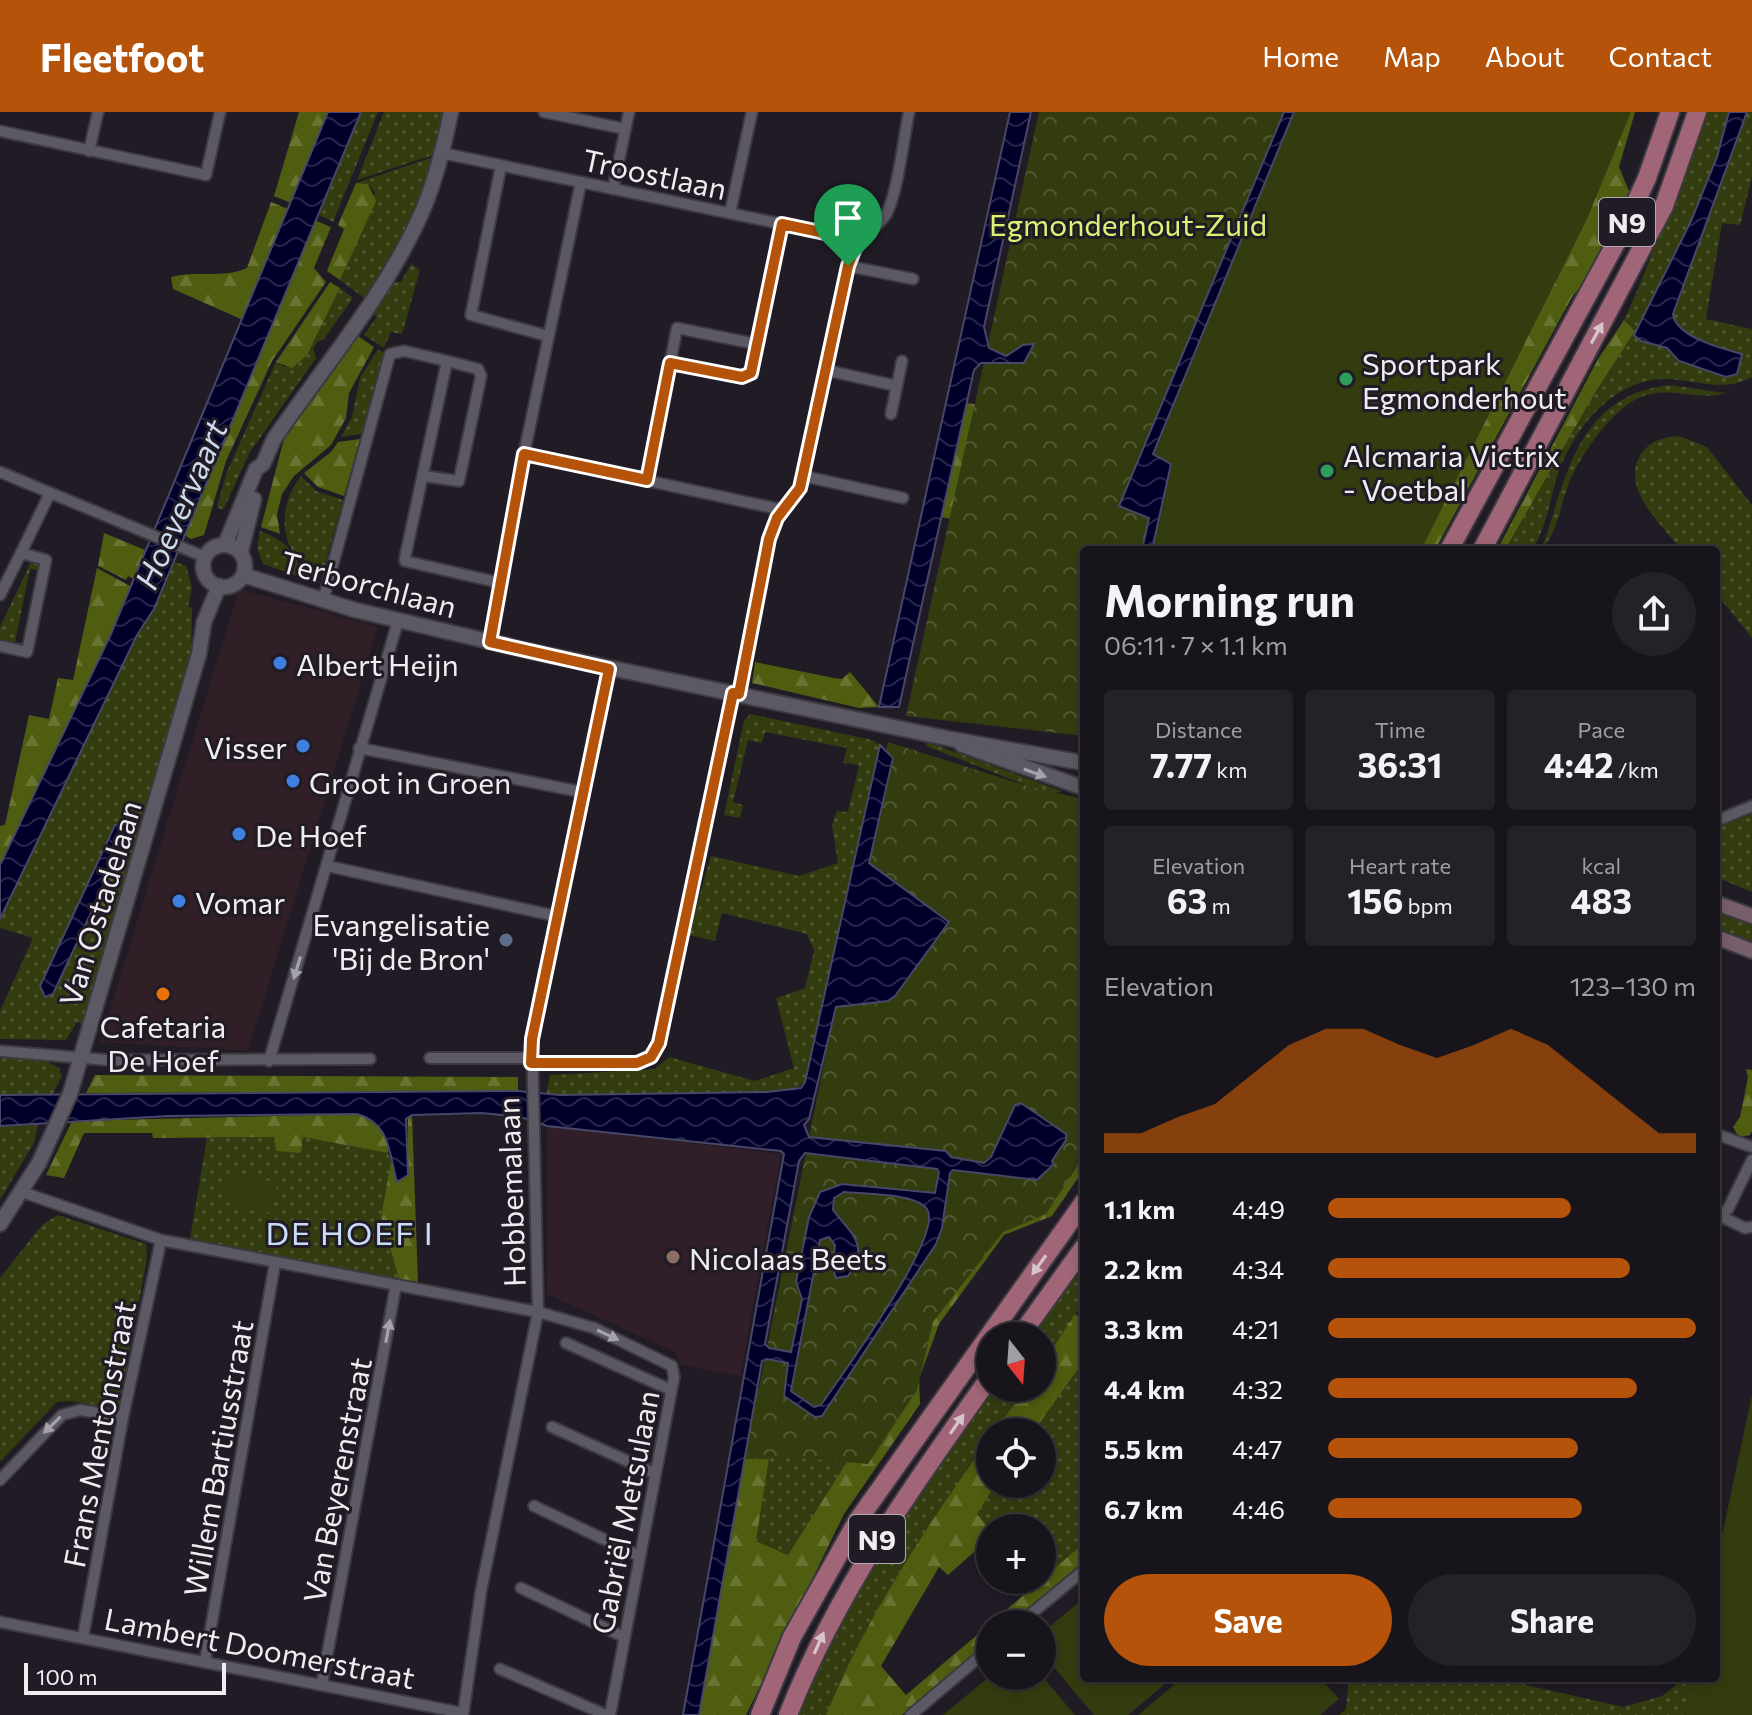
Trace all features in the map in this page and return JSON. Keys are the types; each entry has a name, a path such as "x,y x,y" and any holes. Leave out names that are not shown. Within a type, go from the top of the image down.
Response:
{"highway":[{"name":"N9","path":"1451,546 1624,228 1647,178 1670,112"},
{"name":"N9","path":"1484,546 1658,218 1697,112"},
{"name":"N9","path":"1044,1236 1080,1205"},
{"name":"N9","path":"760,1715 792,1637 858,1520 1080,1208"},
{"path":"1030,1322 1080,1253"},
{"name":"N9","path":"948,1391 961,1350"},
{"name":"N9","path":"788,1715 824,1631 880,1533 976,1397"}],"main road":[{"path":"1720,904 1752,916"},
{"path":"1720,939 1752,951"}],"street":[{"path":"89,151 98,112"},
{"path":"0,131 206,175 220,112"},
{"path":"241,551 225,545 215,547 205,557 205,575 219,586 231,586 243,575 245,563 241,551 263,464 274,439 401,252 422,211 442,153 451,112"},
{"path":"544,112 625,129"},
{"path":"613,189 629,112"},
{"path":"730,213 752,112"},
{"path":"430,1058 637,1063 656,1051 769,539 783,510 800,488 848,266 858,240 878,224 889,207 909,112"},
{"name":"Troostlaan","path":"442,153 858,240"},
{"path":"501,166 471,315 548,336"},
{"path":"490,642 524,454 581,182"},
{"path":"670,363 742,377 751,373 782,224"},
{"path":"848,266 913,279"},
{"path":"647,480 677,328 756,344"},
{"path":"323,601 390,354 404,351 478,369 481,376 460,478 454,483 423,476"},
{"path":"447,361 405,561 501,583"},
{"path":"891,414 902,361"},
{"path":"825,370 897,386"},
{"path":"524,454 783,510"},
{"path":"225,545 256,469 263,464"},
{"path":"0,472 205,557"},
{"path":"803,476 903,498"},
{"path":"0,595 50,493"},
{"path":"0,646 27,652 46,560 21,553"},
{"name":"Terborchlaan","path":"243,575 398,621 609,669 1080,762"},
{"name":"Van Ostadelaan","path":"0,1224 22,1192 70,1094 199,654 204,622 219,586"},
{"path":"269,1061 398,621"},
{"name":"Hobbemalaan","path":"463,1714 481,1591 538,1312 531,1060 556,916 609,669"},
{"name":"Terborchlaan","path":"951,739 981,754 1080,787"},
{"path":"359,748 582,792"},
{"path":"1720,819 1752,806"},
{"path":"327,866 556,916"},
{"path":"0,1051 108,1060 370,1059"},
{"path":"1720,1135 1752,1147"},
{"path":"1720,1217 1752,1160"},
{"path":"22,1192 161,1240 538,1312"},
{"path":"1720,1219 1745,1228 1752,1227"},
{"name":"Frans Mentonstraat","path":"83,1637 123,1417 161,1240"},
{"name":"Willem Bartiusstraat","path":"205,1661 275,1263"},
{"name":"Van Beyerenstraat","path":"322,1683 396,1285"},
{"name":"Gabriël Metsulaan","path":"538,1312 594,1328 670,1364 674,1373 608,1715"},
{"path":"566,1343 671,1390"},
{"path":"0,1480 62,1415 80,1410 123,1417"},
{"path":"552,1427 654,1473"},
{"path":"534,1506 639,1556"},
{"path":"1036,1610 1080,1573"},
{"path":"521,1588 624,1637"},
{"name":"Lambert Doomerstraat","path":"0,1622 322,1683 463,1714"},
{"path":"911,1715 976,1660"},
{"path":"500,1669 608,1715"}],"shaded area":[{"name":"De Hoef","path":"239,589 378,627 248,1051 100,1042"},
{"path":"547,1126 781,1154 740,1376 681,1365 675,1352 547,1294"}],"green space":[{"path":"299,112 328,112 291,203 274,196"},
{"path":"361,112 378,112 333,222 318,214"},
{"path":"384,112 446,112 436,154 357,180"},
{"name":"Egmonderhout-Zuid","path":"1039,112 1294,112 1154,454 1173,463 1154,546 1080,546 1080,736 906,716"},
{"name":"Sportpark Egmonderhout","path":"1294,112 1631,112 1587,219 1423,546 1154,546 1173,463 1154,455"},
{"path":"1597,112 1635,112 1619,167 1631,196 1593,271 1572,297 1437,546 1401,546"},
{"path":"1705,112 1729,112 1717,157 1691,221 1634,334 1710,371 1737,374 1742,357 1739,353 1711,345 1690,334 1673,314 1747,112 1752,112 1752,177 1740,225 1722,223 1706,319 1752,329 1752,377 1719,385 1673,379 1642,382 1609,400 1594,413 1571,445 1534,546 1507,546 1593,396 1635,331 1624,320"},
{"path":"436,156 413,218 364,298 340,280 375,192 368,184 356,183"},
{"path":"356,183 368,184 376,201 340,280 327,271 344,229 338,225"},
{"path":"271,202 288,209 243,320 173,289 171,277 229,273 247,268"},
{"path":"316,221 331,227 314,268 326,282 272,361 226,461 204,535 191,539 184,535 195,506"},
{"path":"411,264 420,270 402,334 391,332 384,348 364,335 377,317 371,312 391,283 401,282"},
{"path":"330,282 340,288 307,355 292,368 276,362"},
{"path":"340,288 353,298 324,339 317,342 313,349 316,358 250,452 223,510 217,507 226,474 276,362 285,367 307,355"},
{"path":"1624,320 1635,331 1593,396 1507,546 1499,546 1598,359"},
{"path":"355,334 374,347 349,393 346,418 331,445 294,476 282,494 277,514 280,534 261,527 285,435"},
{"path":"378,349 384,353 362,434 341,437 352,417 360,378"},
{"path":"1669,385 1726,393 1705,396 1652,394 1641,397 1620,411 1582,457 1570,480 1551,536 1541,546 1571,463 1583,440 1597,420 1616,404 1639,392"},
{"path":"967,403 1027,412 975,524 941,517"},
{"path":"1679,436 1707,447 1752,505 1752,638 1720,598 1720,546 1678,546 1654,518 1639,493 1635,480 1641,454 1657,440"},
{"path":"360,439 344,496 318,487 304,473 331,452 338,442"},
{"path":"301,476 316,491 343,500 323,571 297,556 285,532 287,503"},
{"path":"260,531 288,548 297,561 301,577 288,573 289,568 286,572 263,564 257,548"},
{"path":"104,533 145,550 133,579 128,576 126,580 98,566"},
{"path":"173,561 186,566 192,587 188,607 192,608 191,662 82,1024 77,1022 66,1040 0,1039 0,1011 33,938 0,928 0,919 137,635 154,609","holes":["115,825 123,827 45,997 40,986"]},
{"path":"31,562 42,565 41,571 30,569 15,642 26,644 25,648 0,643 0,627"},
{"path":"97,568 130,586 99,661 0,865 0,826 5,825 29,715 49,719 58,678 73,680"},
{"path":"755,662 842,679 850,672 879,707 859,708 752,683"},
{"path":"750,714 872,740 880,745 805,1082 793,1090 767,1092 546,1095 550,1075 655,1069 669,1057 755,1081 794,1068 776,998 805,988 814,951 807,934 722,913 715,941 688,935 711,856 799,876 838,863 832,825 837,811 848,812 859,765 843,763 847,748 765,732 762,743 748,740 733,802 743,805 740,818 724,815 744,721"},
{"path":"888,742 1034,788 1080,798 1080,1162 1046,1214 1003,1232 933,1322 917,1390 868,1464 746,1453"},
{"path":"927,742 1062,791 1051,795 926,746"},
{"path":"1752,814 1752,892 1720,879 1720,826"},
{"path":"128,823 138,829 110,910 96,912 94,908 124,842 123,826"},
{"path":"1720,910 1752,921 1752,945 1720,933"},
{"path":"0,1058 44,1060 59,1068 62,1076 52,1095 0,1095"},
{"path":"1746,1069 1752,1070 1752,1131 1750,1135 1739,1137 1733,1127 1740,1117 1748,1077"},
{"path":"95,1075 518,1077 518,1091 86,1093"},
{"path":"1080,1101 1080,1175 1052,1216 1004,1235 939,1324 919,1379 920,1404 844,1514 746,1715 699,1715 745,1459 769,1459 756,1541 788,1555 880,1410 917,1329"},
{"path":"357,1114 370,1119 384,1133 388,1153 303,1137 301,1153 276,1151 274,1137 153,1138 152,1133 84,1133 64,1178 46,1175 72,1121"},
{"path":"408,1115 412,1115 418,1282 399,1279 381,1217 391,1161 395,1172 408,1175"},
{"path":"38,1124 34,1143 0,1200 0,1126"},
{"path":"274,1137 301,1153 303,1137 388,1153 391,1161 381,1217 399,1279 190,1239 207,1138"},
{"path":"229,1171 278,1183 270,1213 222,1201"},
{"path":"58,1215 146,1244 147,1259 119,1405 57,1402 0,1462 0,1278 42,1225"},
{"path":"1080,1266 1080,1307 1056,1344 1056,1322 1039,1322"},
{"path":"1075,1314 1080,1318 1080,1367 1056,1400 1056,1343"},
{"path":"1080,1367 1080,1547 1056,1568 1056,1514 977,1514 987,1498 1056,1498 1056,1418 1043,1418"},
{"path":"757,1388 880,1410 788,1555 756,1541 769,1459 745,1459"},
{"path":"1752,1395 1752,1715 1684,1715 1690,1682 1720,1682 1720,1544"},
{"path":"982,1402 1016,1402 1004,1418 976,1418 976,1458 879,1607 826,1715 796,1715 861,1586"},
{"path":"1016,1402 1055,1402 1043,1418 1004,1418"},
{"path":"976,1458 976,1498 987,1498 976,1514 976,1550 948,1575 939,1567 881,1666 906,1695 976,1636 976,1653 902,1715 826,1715 879,1607"},
{"path":"1080,1546 1080,1564 1056,1585 1056,1567"},
{"path":"1025,1594 1045,1594 1026,1610 1006,1610"},
{"path":"1080,1601 1080,1682 1167,1682 1128,1715 1094,1715 1056,1670 1056,1621"},
{"path":"1177,1682 1324,1682 1339,1699 1320,1715 1138,1715"},
{"path":"1349,1682 1513,1682 1623,1707 1662,1696 1680,1682 1690,1682 1684,1715 1339,1715 1346,1709"},
{"path":"976,1688 1054,1690 1075,1715 943,1715"}],"water":[{"name":"Hoevervaart","path":"328,112 361,112 154,609 137,635 0,919 0,865 111,634"},
{"path":"1010,112 1031,112 984,327 989,348 1006,356 1023,345 1034,344 1024,363 981,363 974,370 899,707 879,707"},
{"path":"1284,112 1294,112 1153,454 1171,464 1153,546 1143,546 1149,518 1119,506"},
{"path":"1729,112 1747,112 1673,314 1682,329 1691,335 1742,354 1737,374 1726,377 1679,361 1667,348 1641,341 1634,335 1691,221 1717,157"},
{"path":"880,745 893,758 869,863 949,922 895,996 888,1001 836,1007 809,1119 804,1125 809,1137 946,1151 951,1157 984,1163 991,1157 1015,1105 1021,1103 1066,1134 1066,1140 1052,1161 1054,1164 1037,1180 953,1170 950,1173 942,1228 936,1244 822,1416 815,1417 784,1396 788,1363 762,1361 699,1715 683,1715 784,1154 781,1151 547,1126 521,1117 482,1113 412,1115 406,1119 408,1175 397,1182 382,1132 368,1118 357,1114 168,1116 0,1126 0,1095 767,1092 801,1088 805,1082","holes":["805,1153 937,1169 939,1172 935,1193 842,1184 820,1192 809,1217 796,1282 802,1299 791,1352 769,1348 765,1344 799,1161","844,1192 912,1200 927,1209 928,1224 921,1247 888,1306 821,1405 814,1407 791,1391 820,1240 829,1237 835,1245 833,1269 836,1278 848,1276 858,1256 856,1240 833,1210 834,1198"]},
{"path":"115,825 123,826 124,842 53,994 45,997 40,986"}],"place":[{"name":"Sportpark Egmonderhout","path":"1346,379"},
{"name":"Alcmaria Victrix - Voetbal","path":"1327,471"},
{"name":"Albert Heijn","path":"280,663"},
{"name":"Visser","path":"303,746"},
{"name":"Groot in Groen","path":"293,781"},
{"name":"De Hoef","path":"239,834"},
{"name":"Vomar","path":"179,901"},
{"name":"Evangelisatie 'Bij de Bron'","path":"506,940"},
{"name":"Cafetaria De Hoef","path":"163,994"},
{"name":"Nicolaas Beets","path":"673,1257"}],"district":[{"name":"DE HOEF I","path":"350,1232"}],"route":[{"path":"782,224 858,240 848,266 800,488 777,518 769,539 739,694 733,693 656,1051 651,1057 637,1063 531,1063 532,1039 609,669 490,642 524,454 647,480 670,363 742,377 751,373 782,224"}]}
